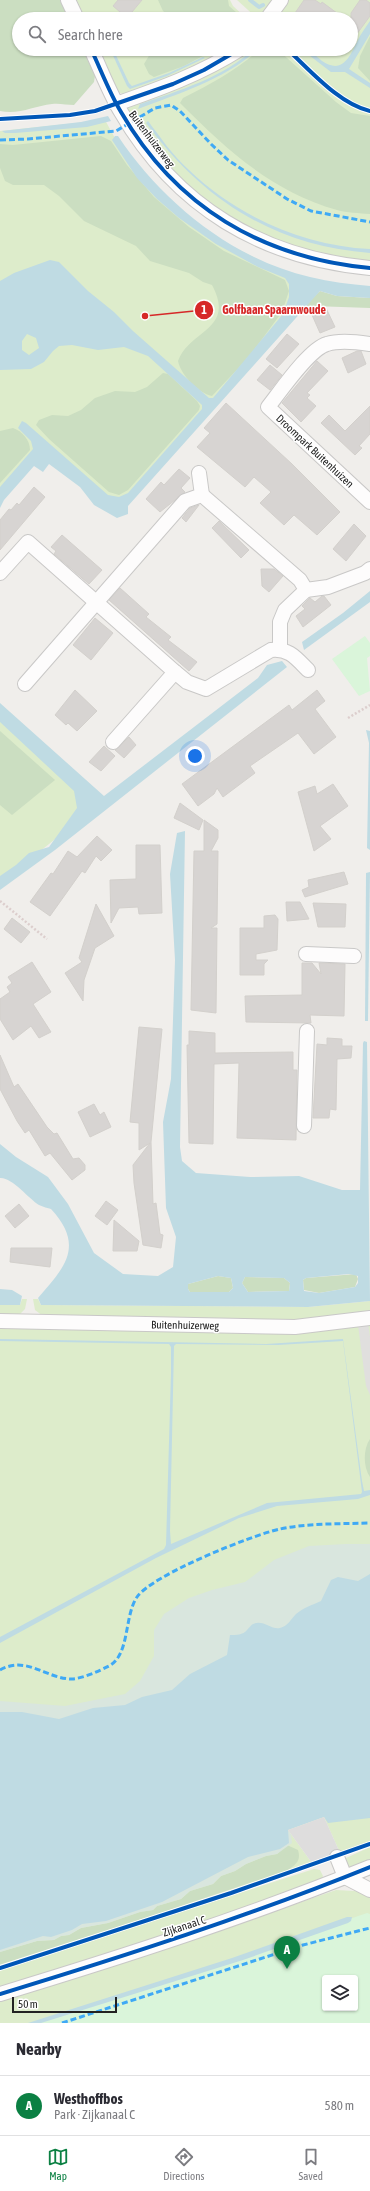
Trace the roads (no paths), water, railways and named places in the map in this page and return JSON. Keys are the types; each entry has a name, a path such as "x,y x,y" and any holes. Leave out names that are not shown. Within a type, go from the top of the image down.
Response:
{"street":[{"path":"68,0 74,12"},
{"path":"272,12 281,0"},
{"name":"Buitenhuizerweg","path":"94,56 116,104 142,144 161,169 214,216 243,233 290,253 328,263 370,268"},
{"name":"Buitenhuizerweg","path":"116,104 173,84 204,70 228,56"},
{"name":"Droompark Buitenhuizen","path":"370,344 326,344 308,356 268,407 370,502"},
{"path":"200,473 202,495"},
{"path":"202,495 214,502 300,580 306,590"},
{"path":"25,684 186,501 202,495"},
{"path":"0,573 28,542 187,682 206,689 271,650 280,649 290,652 308,670"},
{"path":"280,649 280,622 285,610 306,590 328,587 365,573 370,569"},
{"path":"113,742 175,672"},
{"path":"306,954 354,956"},
{"path":"304,1126 307,1031"},
{"name":"Buitenhuizerweg","path":"0,1321 294,1327 370,1318"},
{"path":"337,1857 345,1877 370,1890"},
{"name":"Zijkanaal C","path":"0,1994 111,1960 240,1917 370,1867"}],"water":[{"path":"370,21 370,34 358,54 358,41"},
{"path":"113,56 116,56 129,83 132,86 169,73 203,57 205,58 167,76 130,89 127,86"},
{"path":"245,56 250,56 216,78 138,109 140,104 200,82"},
{"path":"310,56 316,56 329,65 335,66 341,65 349,57 357,56 349,69 370,83 370,88 345,72 331,72"},
{"path":"108,116 111,121 87,127 15,133 5,133 2,131 81,122"},
{"path":"148,121 183,165 228,201 272,226 296,235 345,247 370,249 370,253 335,249 302,240 272,229 243,214 216,196 191,174 168,150 146,123"},
{"path":"115,136 118,136 156,183 178,205 201,224 227,242 253,257 310,277 348,284 370,286 370,298 337,296 320,291 128,506 128,514 117,518 94,505 80,487 49,464 43,472 34,466 4,500 0,508 0,487 33,449 31,441 18,428 22,421 108,495 119,497 128,493 202,409 202,405 148,356 124,347 98,350 72,345 59,346 44,362 31,369 0,370 0,281 14,273 50,260 59,262 88,291 114,312 133,331 209,398 213,398 283,314 289,297 289,284 285,278 258,267 216,244 179,218 157,199 137,178 112,140","holes":["27,334 36,338 39,348 29,355 22,350 22,341"]},
{"path":"370,591 370,602 304,650 302,642 343,613"},
{"path":"282,661 287,667 55,850 0,890 0,876 16,865 29,853 49,847 77,808 74,791 0,722 0,703 104,796 258,678 267,665"},
{"path":"366,730 370,731 370,850 367,848 369,743"},
{"path":"185,831 180,1147 182,1161 196,1173 250,1177 299,1176 342,1190 360,1190 363,1043 364,1041 367,1042 370,1301 308,1307 41,1305 38,1298 63,1266 69,1245 67,1234 61,1222 51,1209 39,1205 10,1181 0,1178 0,1144 16,1157 48,1177 68,1204 94,1253 123,1274 158,1276 173,1267 176,1237 166,1208 163,1122 171,1079 175,960 170,874 177,833","holes":["349,1274 358,1276 358,1283 355,1287 319,1293 304,1291 303,1280 306,1278","218,1276 231,1278 233,1288 229,1292 190,1292 188,1289 188,1284","245,1277 284,1278 290,1283 289,1291 248,1292 242,1283"]},
{"path":"370,872 368,1021 365,1021 366,873"},
{"path":"0,1289 12,1290 22,1296 20,1305 0,1305"},
{"path":"0,1339 266,1344 343,1339 362,1481 364,1491 370,1490 370,1495 358,1499 277,1506 239,1518 156,1558 0,1643 0,1637 164,1549 166,1545 171,1347 169,1344 0,1341","holes":["343,1341 362,1492 361,1494 267,1503 171,1544 174,1346 176,1344 278,1345"]},
{"path":"370,1574 370,1818 328,1823 324,1817 288,1830 289,1843 280,1849 248,1857 162,1902 106,1921 82,1924 72,1930 51,1937 43,1936 0,1950 0,1712 22,1712 59,1719 93,1708 125,1705 142,1697 172,1690 190,1674 227,1655 230,1635 244,1633 252,1624 257,1623 273,1628 283,1627 296,1614 321,1601 331,1580 338,1577 358,1581"},
{"path":"347,1917 352,1917 351,1921 348,1923 243,1960 41,2023 28,2023 232,1958"}],"waterway":[{"path":"250,0 259,7 263,5"}],"place":[{"name":"Golfbaan Spaarnwoude","path":"145,316"},
{"name":"Westhoffbos","path":"287,1969"}]}
